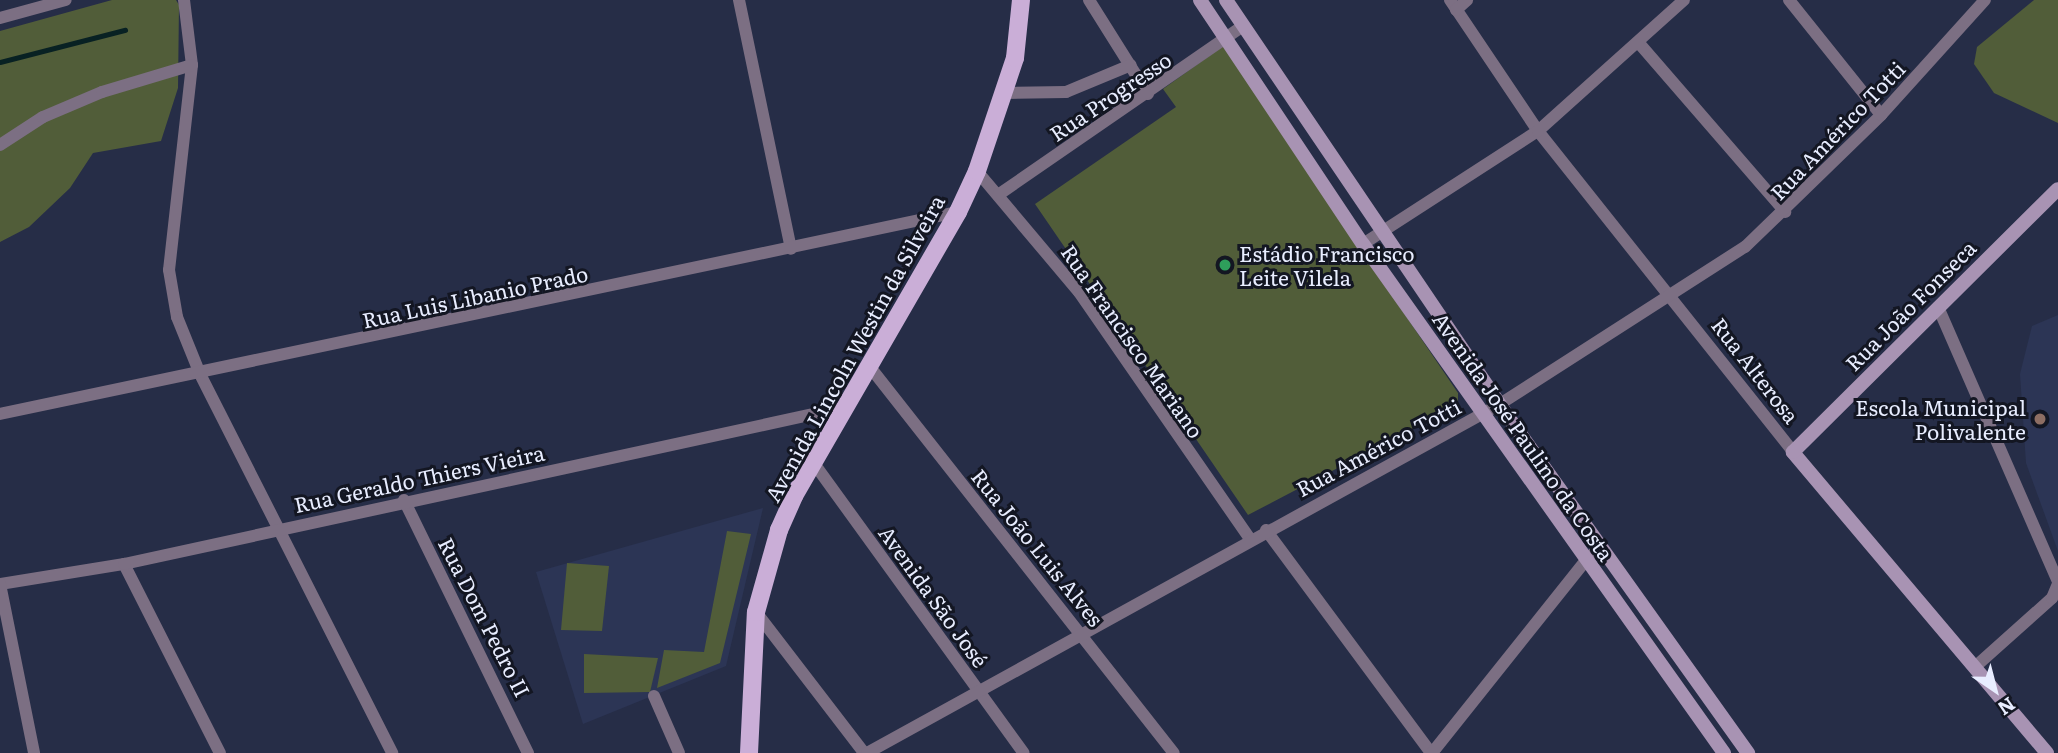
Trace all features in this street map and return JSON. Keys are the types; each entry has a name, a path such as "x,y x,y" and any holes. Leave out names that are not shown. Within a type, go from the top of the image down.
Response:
{"main road":[{"name":"Avenida Lincoln Westin da Silveira","path":"749,753 756,612 779,530 813,462 958,212 977,171 1007,93 1016,58 1021,0"},
{"name":"Avenida José Paulino da Costa","path":"1200,0 1363,244 1724,753"},
{"name":"Avenida José Paulino da Costa","path":"1226,0 1500,404 1748,753"},
{"name":"Rua João Fonseca","path":"1793,452 2058,189"},
{"name":"Rua Alterosa","path":"1793,452 2047,753"}],"street":[{"path":"0,18 66,0"},
{"path":"184,0 192,65 169,270 177,317 200,374 392,753"},
{"path":"739,0 791,248"},
{"path":"1089,0 1148,94"},
{"path":"1453,5 1466,0"},
{"path":"1363,244 1538,131 1684,0"},
{"path":"1789,0 1881,115"},
{"name":"Rua Américo Totti","path":"865,753 1266,530 1500,404 1745,247 1785,212 1881,115 1978,3"},
{"name":"Rua Alterosa","path":"1453,5 1538,131 1671,294 1793,452"},
{"name":"Rua Progresso","path":"998,195 1243,26"},
{"path":"1638,42 1785,212"},
{"path":"0,145 43,117 102,92 192,65"},
{"path":"1007,93 1066,92 1130,65"},
{"name":"Rua Francisco Mariano","path":"977,171 1113,338 1250,539"},
{"name":"Rua Luis Libanio Prado","path":"0,414 200,374 958,212"},
{"path":"1938,307 2058,583 2052,598 1976,666"},
{"name":"Rua João Luis Alves","path":"870,367 1082,632 1174,753"},
{"name":"Rua Geraldo Thiers Vieira","path":"0,584 124,564 404,500 845,407"},
{"name":"Avenida São José","path":"813,462 1024,753"},
{"name":"Rua Dom Pedro II","path":"404,500 528,753"},
{"path":"1266,530 1432,753 1586,560 1601,547"},
{"path":"124,564 220,753"},
{"path":"0,584 34,753"},
{"path":"756,612 865,753"},
{"path":"654,696 679,753"}],"shaded area":[{"name":"Escola Municipal Polivalente","path":"2058,315 2058,551 2026,463 2020,374 2032,326"},
{"path":"763,508 726,666 583,724 536,572"}],"green space":[{"path":"112,0 176,0 179,5 178,88 161,141 93,153 70,188 29,227 0,242 0,31"},
{"path":"2034,0 2058,0 2058,123 1994,93 1974,64 1977,47"},
{"name":"Estádio Francisco Leite Vilela","path":"1223,46 1458,393 1458,405 1248,515 1035,204 1176,107 1163,89"},
{"path":"727,531 751,534 720,663 657,688 664,650 704,652"},
{"path":"567,563 609,566 602,631 561,630"},
{"path":"584,654 658,658 650,692 584,693"}],"waterway":[{"path":"0,62 125,30"}],"place":[{"name":"Estádio Francisco Leite Vilela","path":"1225,265"},
{"name":"Escola Municipal Polivalente","path":"2040,419"}]}
